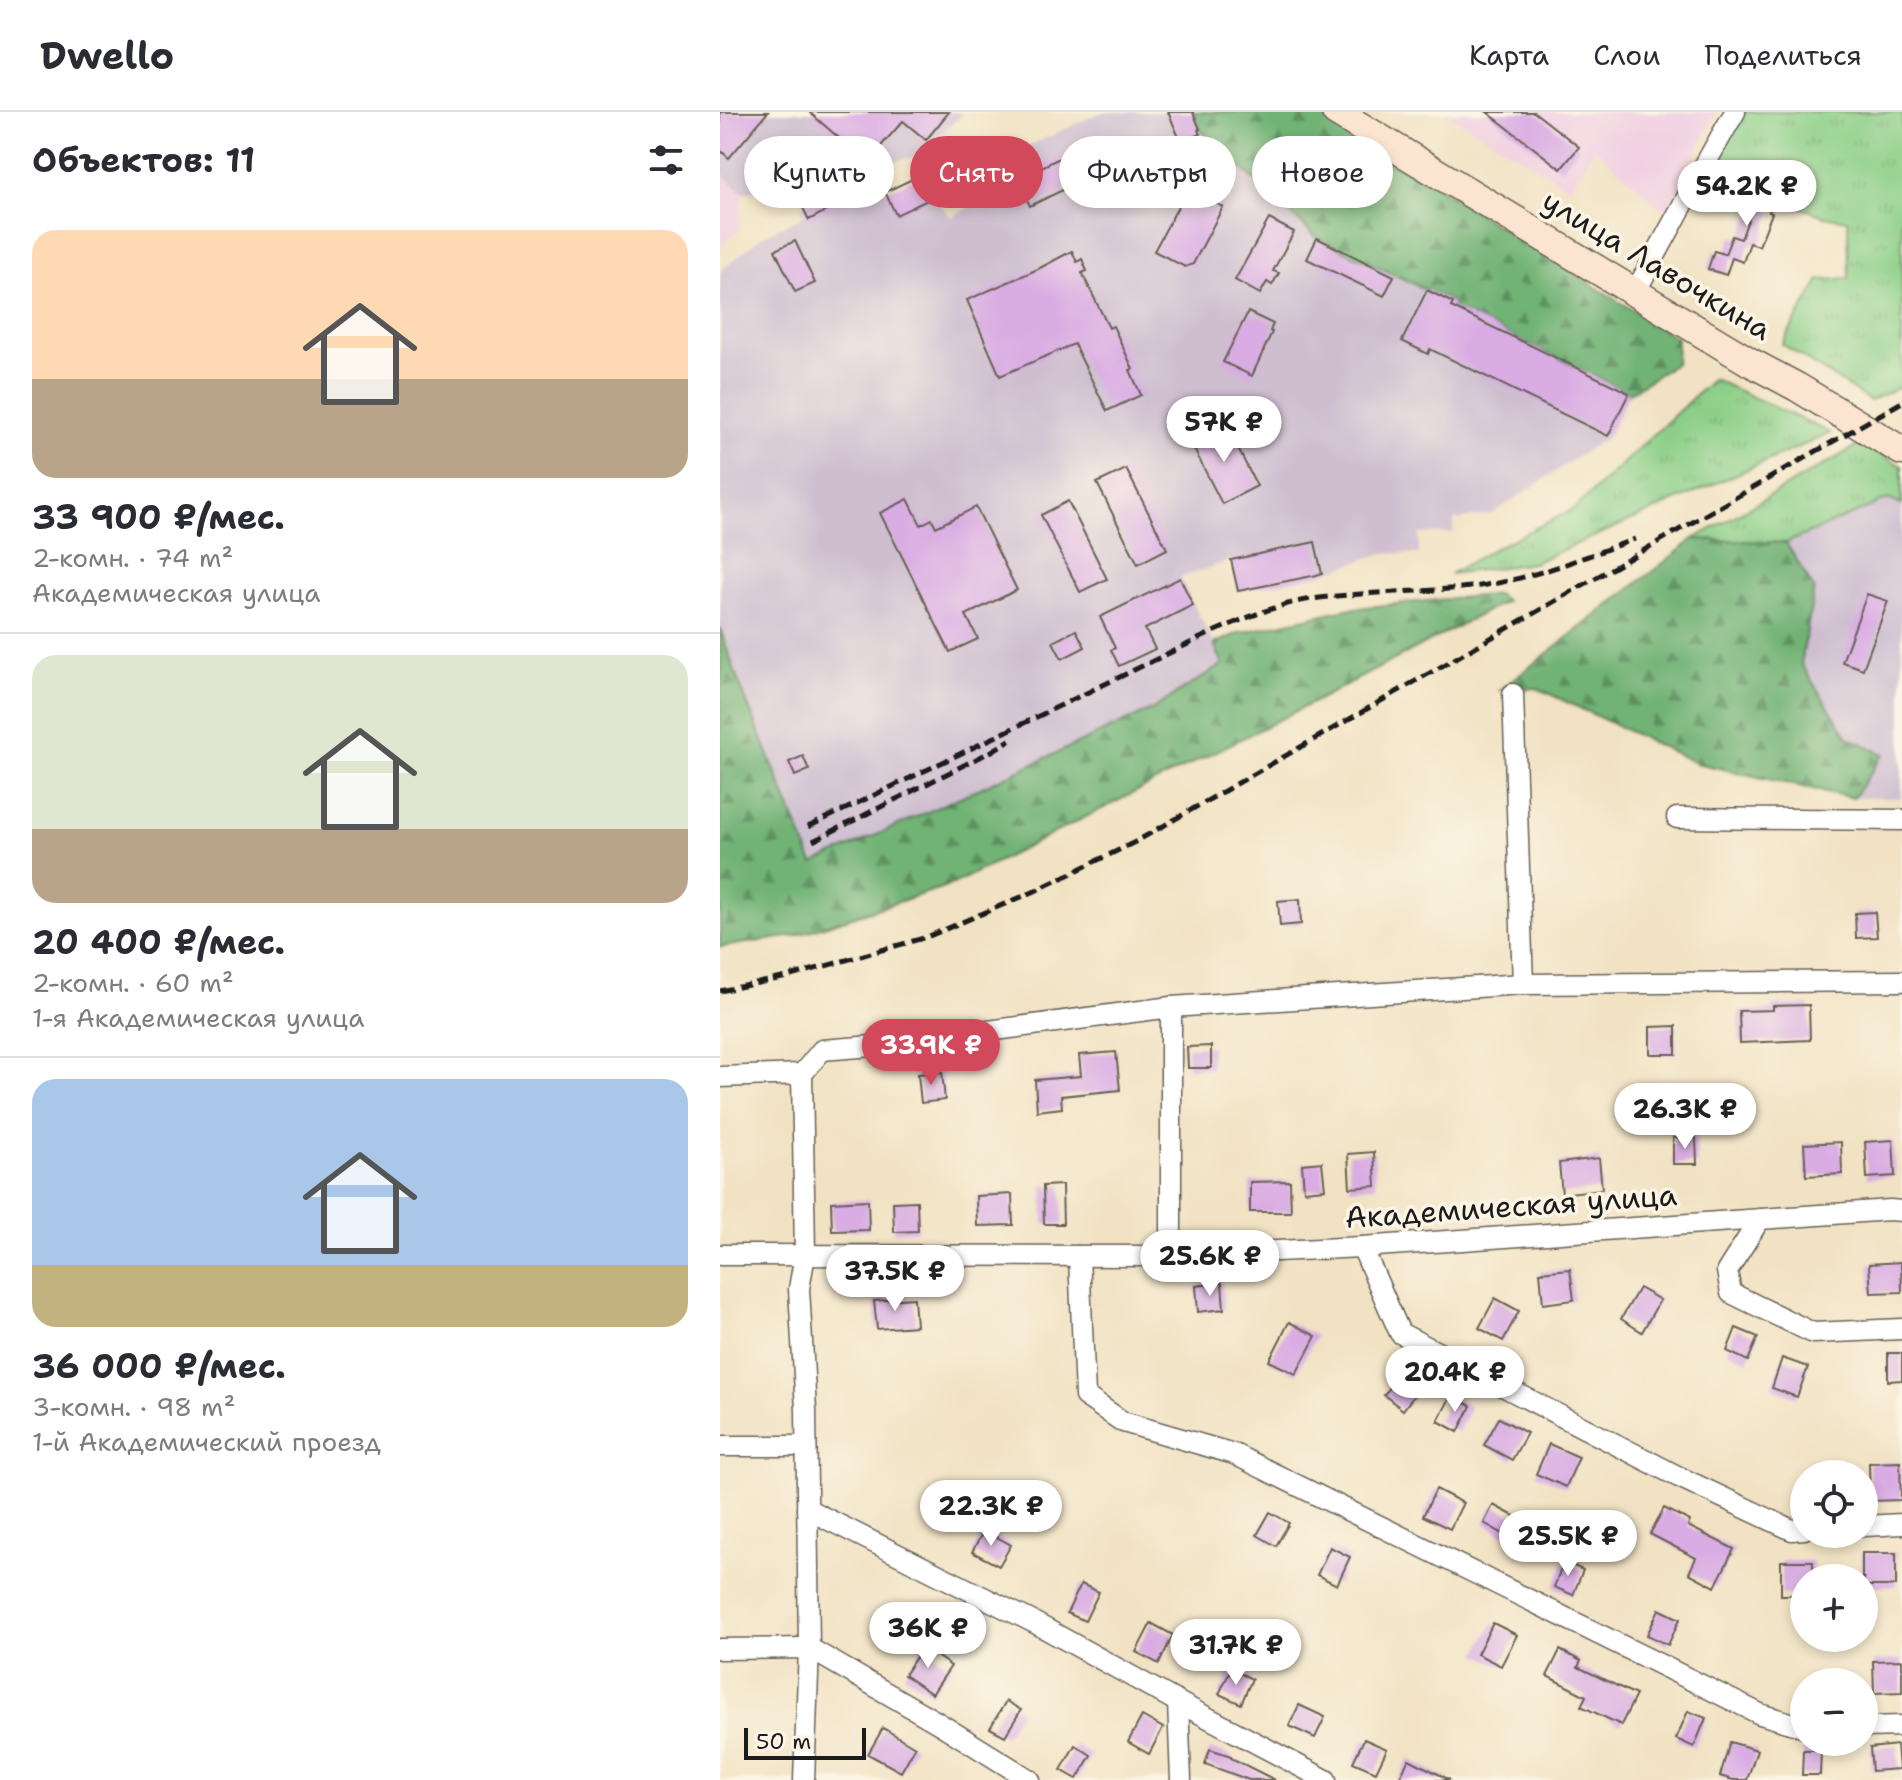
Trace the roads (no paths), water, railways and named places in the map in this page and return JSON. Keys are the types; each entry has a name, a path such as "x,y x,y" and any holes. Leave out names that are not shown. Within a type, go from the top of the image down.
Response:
{"main road":[{"name":"улица Лавочкина","path":"1336,112 1902,451"}],"street":[{"path":"1635,292 1702,166 1735,112"},
{"path":"1513,694 1523,984"},
{"path":"1677,818 1902,820"},
{"path":"804,1780 809,1648 806,1446 799,1289 805,1254 802,1074 822,1050 1171,1007 1523,984 1902,981"},
{"path":"1171,1007 1171,1256"},
{"path":"720,1077 802,1074"},
{"name":"Академическая улица","path":"720,1255 1171,1256 1362,1247 1902,1211"},
{"path":"1760,1219 1727,1271 1731,1293 1813,1333 1902,1329"},
{"path":"1362,1247 1400,1333 1679,1477 1790,1529"},
{"path":"1079,1256 1085,1396 1123,1422 1234,1454 1760,1714 1790,1723"},
{"path":"720,1446 806,1446"},
{"path":"807,1509 1037,1624 1326,1780"},
{"path":"1878,1525 1902,1524"},
{"path":"720,1649 809,1648 1030,1780"},
{"path":"1178,1702 1181,1780"},
{"path":"1878,1727 1902,1726"}],"railway":[{"path":"720,991 787,977 927,937 1033,892 1137,841 1902,402"},
{"path":"808,827 1258,613 1327,597 1450,589 1513,580 1635,539"},
{"path":"813,841 1010,740"}]}
